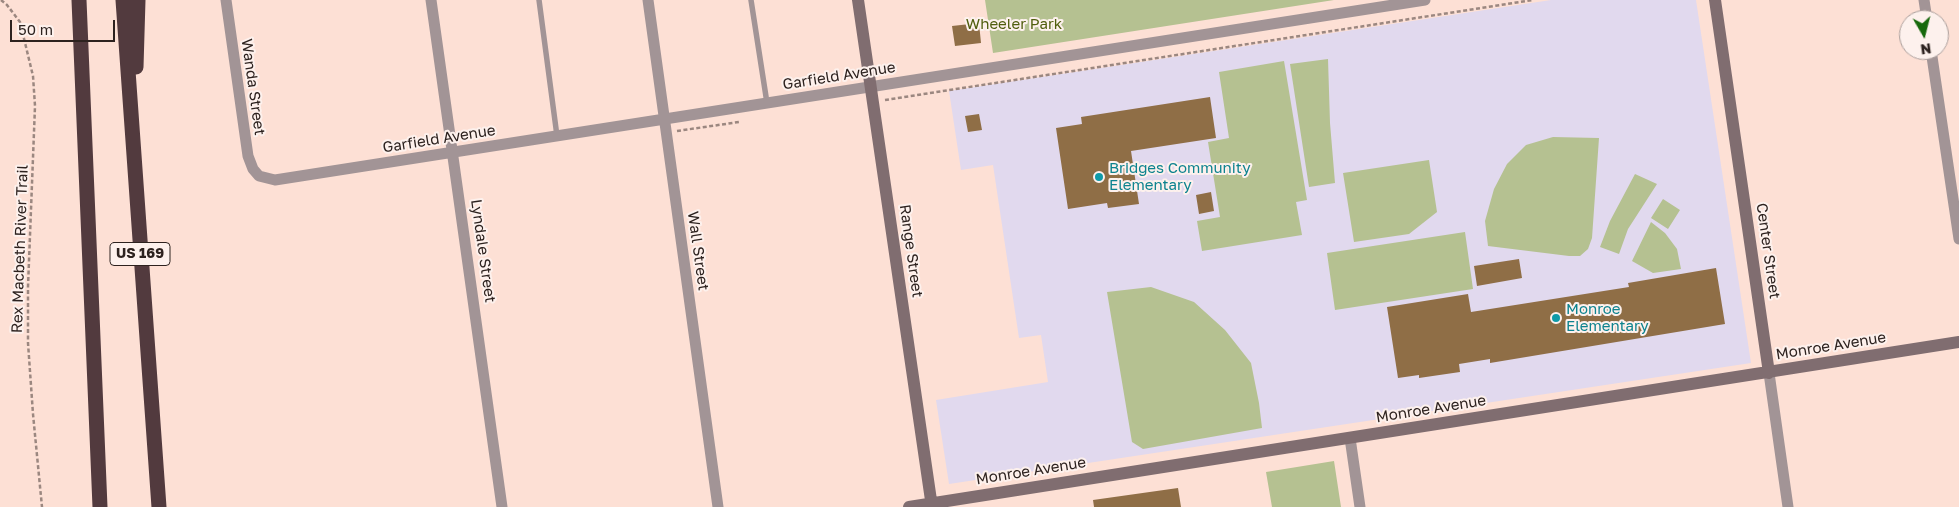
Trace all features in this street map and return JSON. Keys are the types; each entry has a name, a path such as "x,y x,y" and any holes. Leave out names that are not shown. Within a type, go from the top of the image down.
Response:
{"highway":[{"path":"73,0 81,69"},
{"name":"US 169","path":"79,0 100,507"},
{"name":"US 169","path":"123,0 159,507"},
{"path":"134,153 138,0"}],"street":[{"name":"Wanda Street","path":"226,0 248,156 258,176"},
{"name":"Lyndale Street","path":"432,0 502,507"},
{"name":"Wall Street","path":"648,0 718,507"},
{"name":"Range Street","path":"858,0 931,505"},
{"name":"Garfield Avenue","path":"258,176 275,180 1425,0"},
{"name":"Center Street","path":"1716,0 1788,507"},
{"path":"1932,60 1959,239"},
{"name":"Monroe Avenue","path":"909,507 1959,342"},
{"path":"1350,438 1360,507"}],"lane":[{"path":"539,0 558,136"},
{"path":"751,0 767,103"}],"path":[{"name":"Rex Macbeth River Trail","path":"1,0 8,5 20,22 33,76 35,106 28,287 28,343 42,507"},
{"path":"872,100 892,100 1532,0"},
{"path":"667,133 745,121"}],"shaded area":[{"path":"1551,0 1696,0 1751,363 949,484 936,400 1048,382 1041,335 1019,338 993,165 961,170 949,91"}],"green space":[{"name":"Wheeler Park","path":"985,0 1334,0 993,53"},
{"path":"1328,59 1330,123 1335,183 1309,187 1290,64"},
{"path":"1284,61 1307,200 1296,202 1302,235 1202,251 1197,221 1220,217 1208,142 1229,138 1219,72"},
{"path":"1553,137 1599,138 1592,238 1588,249 1580,256 1569,256 1488,246 1485,221 1494,189 1507,164 1526,145"},
{"path":"1429,160 1437,212 1409,234 1354,242 1343,173"},
{"path":"1635,174 1657,184 1628,229 1619,254 1600,247 1610,221"},
{"path":"1663,199 1680,210 1668,229 1651,218"},
{"path":"1651,222 1665,233 1677,249 1681,269 1653,273 1632,261"},
{"path":"1465,232 1473,289 1335,310 1327,253"},
{"path":"1151,287 1194,302 1225,330 1251,363 1262,428 1143,449 1132,442 1107,292"},
{"path":"1334,461 1341,507 1272,507 1266,472"}],"building":[{"path":"979,23 981,43 955,46 952,26"},
{"name":"Bridges Community Elementary","path":"1210,97 1216,138 1131,151 1139,204 1108,208 1107,203 1068,209 1056,128 1082,124 1081,117"},
{"path":"979,114 982,130 968,132 965,116"},
{"path":"1211,192 1214,211 1199,214 1196,195"},
{"path":"1519,259 1522,278 1477,286 1474,266"},
{"name":"Monroe Elementary","path":"1716,268 1725,324 1490,363 1490,359 1459,364 1460,372 1419,378 1419,375 1398,378 1387,307 1468,294 1471,312 1629,287 1628,283"},
{"path":"1178,488 1181,507 1094,507 1093,500"}],"place":[{"name":"Bridges Community Elementary","path":"1099,177"},
{"name":"Monroe Elementary","path":"1556,318"}]}
